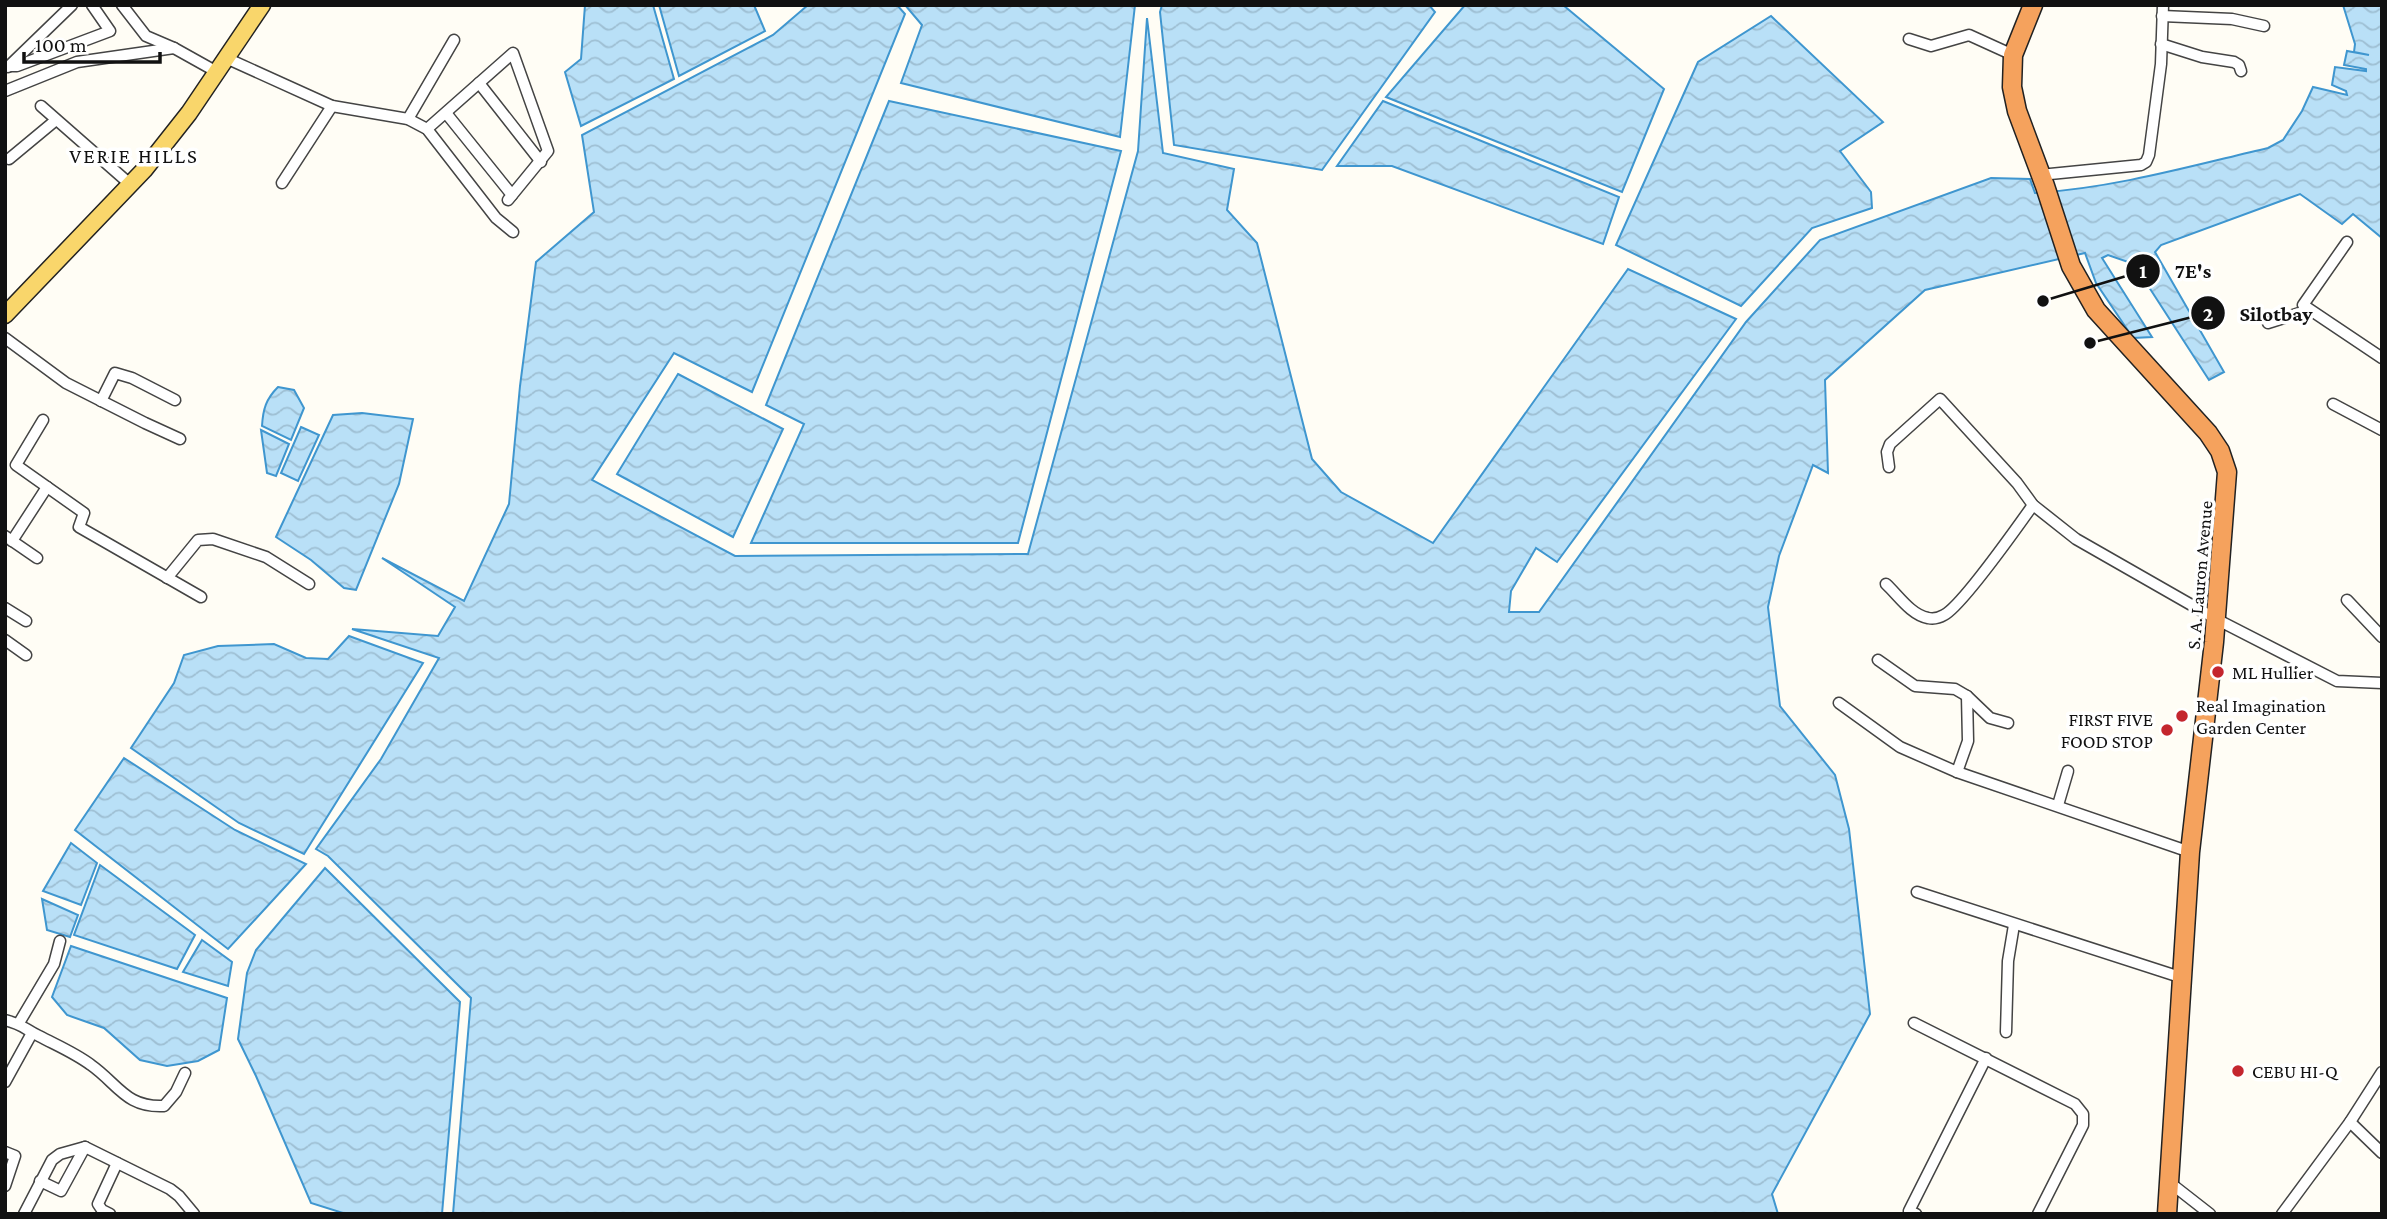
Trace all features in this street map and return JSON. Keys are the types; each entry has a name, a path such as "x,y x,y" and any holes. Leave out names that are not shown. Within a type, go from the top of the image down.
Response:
{"highway":[{"name":"S. A. Lauron Avenue","path":"2033,5 2013,55 2011,76 2014,99 2071,267 2096,310 2208,433 2220,451 2227,472 2216,619 2190,852 2167,1214"}],"main road":[{"path":"5,315 131,185 189,113 262,5"}],"street":[{"path":"7,68 72,5"},
{"path":"7,68 110,31 92,5"},
{"path":"122,5 146,36 174,48 216,72"},
{"path":"2043,180 2146,162 2151,142 2163,10 2264,26"},
{"path":"1909,39 1931,46 1969,35 2013,55"},
{"path":"408,119 454,40"},
{"path":"2161,44 2202,57 2234,62 2239,65 2241,71"},
{"path":"5,91 77,62 174,48"},
{"path":"427,129 513,53 548,151 510,198 446,113"},
{"path":"226,58 332,106 408,119 427,129 496,218 513,232"},
{"path":"479,83 541,162"},
{"path":"41,106 131,185"},
{"path":"282,183 332,106"},
{"path":"9,159 56,120"},
{"path":"2347,242 2304,302 2304,307 2382,358"},
{"path":"2268,323 2309,310"},
{"path":"5,338 66,383 180,439"},
{"path":"101,401 116,373 132,378 175,400"},
{"path":"1889,467 1887,452 1890,444 1940,399 2017,483 2033,505 2076,539 2216,619 2337,681 2382,683"},
{"path":"2333,404 2382,430"},
{"path":"43,421 16,465 84,513 79,527 201,597"},
{"path":"37,558 9,538 47,487"},
{"path":"1886,584 1925,618 1945,615 1964,595 2033,505"},
{"path":"167,578 198,540 204,538 266,557 309,584"},
{"path":"2347,600 2382,637"},
{"path":"5,608 26,621"},
{"path":"5,640 26,655"},
{"path":"1878,660 1915,686 1955,689 1967,696 1990,718 2008,723"},
{"path":"1957,772 1968,741 1967,696"},
{"path":"1839,703 1900,747 1957,772 2190,852"},
{"path":"2058,805 2068,771"},
{"path":"1917,892 2183,978"},
{"path":"2006,1032 2008,961 2014,925"},
{"path":"19,1023 54,964 60,941"},
{"path":"5,1020 24,1025 32,1033 91,1065 130,1100 150,1107 164,1106 176,1092 185,1073"},
{"path":"1914,1023 2075,1104 2083,1114 2083,1125 2038,1214"},
{"path":"5,1082 32,1033"},
{"path":"1916,1214 1909,1211 1986,1058"},
{"path":"2282,1214 2350,1122 2382,1072"},
{"path":"2350,1122 2382,1153"},
{"path":"40,1181 61,1191 85,1147"},
{"path":"24,1214 52,1160 68,1151 85,1147 170,1189 194,1214"},
{"path":"5,1152 15,1156 5,1186"},
{"path":"110,1214 98,1204 117,1163"},
{"path":"2169,1182 2210,1214"}],"water":[{"path":"585,5 653,5 674,79 581,126 565,72 581,59"},
{"path":"659,5 754,5 765,31 679,76"},
{"path":"808,5 897,5 905,14 752,392 674,353 592,480 735,556 1028,554 1138,151 1147,18 1163,153 1234,169 1227,210 1257,243 1312,459 1341,492 1433,543 1628,269 1736,319 1557,562 1536,548 1511,591 1509,612 1539,612 1746,322 1820,240 1991,178 2030,179 2035,193 2065,190 2152,175 2268,148 2283,140 2302,111 2313,87 2347,95 2346,91 2332,85 2335,67 2366,71 2344,65 2347,51 2369,55 2354,52 2355,44 2343,5 2382,5 2382,238 2353,214 2342,224 2300,194 2161,245 2155,252 2224,372 2209,380 2134,264 2108,255 2102,258 2152,337 2133,338 2096,283 2085,253 1925,290 1825,380 1828,473 1813,465 1779,556 1768,607 1780,706 1835,775 1849,829 1870,1014 1772,1194 1778,1214 453,1214 471,998 328,856 316,849 381,759 439,658 352,629 438,636 455,607 382,558 464,601 509,504 520,386 536,262 594,212 582,135 773,35"},
{"path":"905,5 1135,5 1120,137 901,83 922,25"},
{"path":"1162,5 1429,5 1435,12 1322,170 1174,145 1160,12"},
{"path":"1465,5 1563,5 1664,89 1622,192 1386,97"},
{"path":"1771,16 1883,122 1840,151 1871,192 1872,208 1812,228 1741,306 1616,245 1698,62"},
{"path":"889,101 1121,151 1018,543 751,543 804,424 766,405"},
{"path":"1383,101 1619,197 1603,244 1392,166 1337,166"},
{"path":"678,374 783,429 733,537 617,474"},
{"path":"278,387 294,390 304,408 291,440 262,426 266,405"},
{"path":"362,413 413,419 399,484 356,590 344,588 311,560 276,537 333,415"},
{"path":"301,427 319,435 298,481 281,473"},
{"path":"261,430 289,444 276,476 267,473"},
{"path":"349,636 423,663 304,854 239,823 131,748 174,683 184,655 218,646 274,644 306,658 328,659"},
{"path":"124,758 235,830 306,864 228,949 75,830"},
{"path":"71,843 97,863 81,905 43,891"},
{"path":"100,865 195,935 177,969 74,935"},
{"path":"325,868 460,1002 442,1214 346,1214 311,1203 238,1039 247,973 256,950"},
{"path":"42,899 78,915 70,937 47,930"},
{"path":"202,940 232,962 228,986 183,972"},
{"path":"71,946 227,998 219,1050 198,1061 167,1066 140,1060 104,1028 67,1015 52,997"}],"place":[{"name":"7E's","path":"2043,301"},
{"name":"Silotbay","path":"2090,343"},
{"name":"ML Hullier","path":"2218,672"},
{"name":"Real Imagination Garden Center","path":"2182,716"},
{"name":"FIRST FIVE FOOD STOP","path":"2167,730"},
{"name":"CEBU HI-Q","path":"2238,1071"}],"district":[{"name":"VERIE HILLS","path":"134,156"}]}
